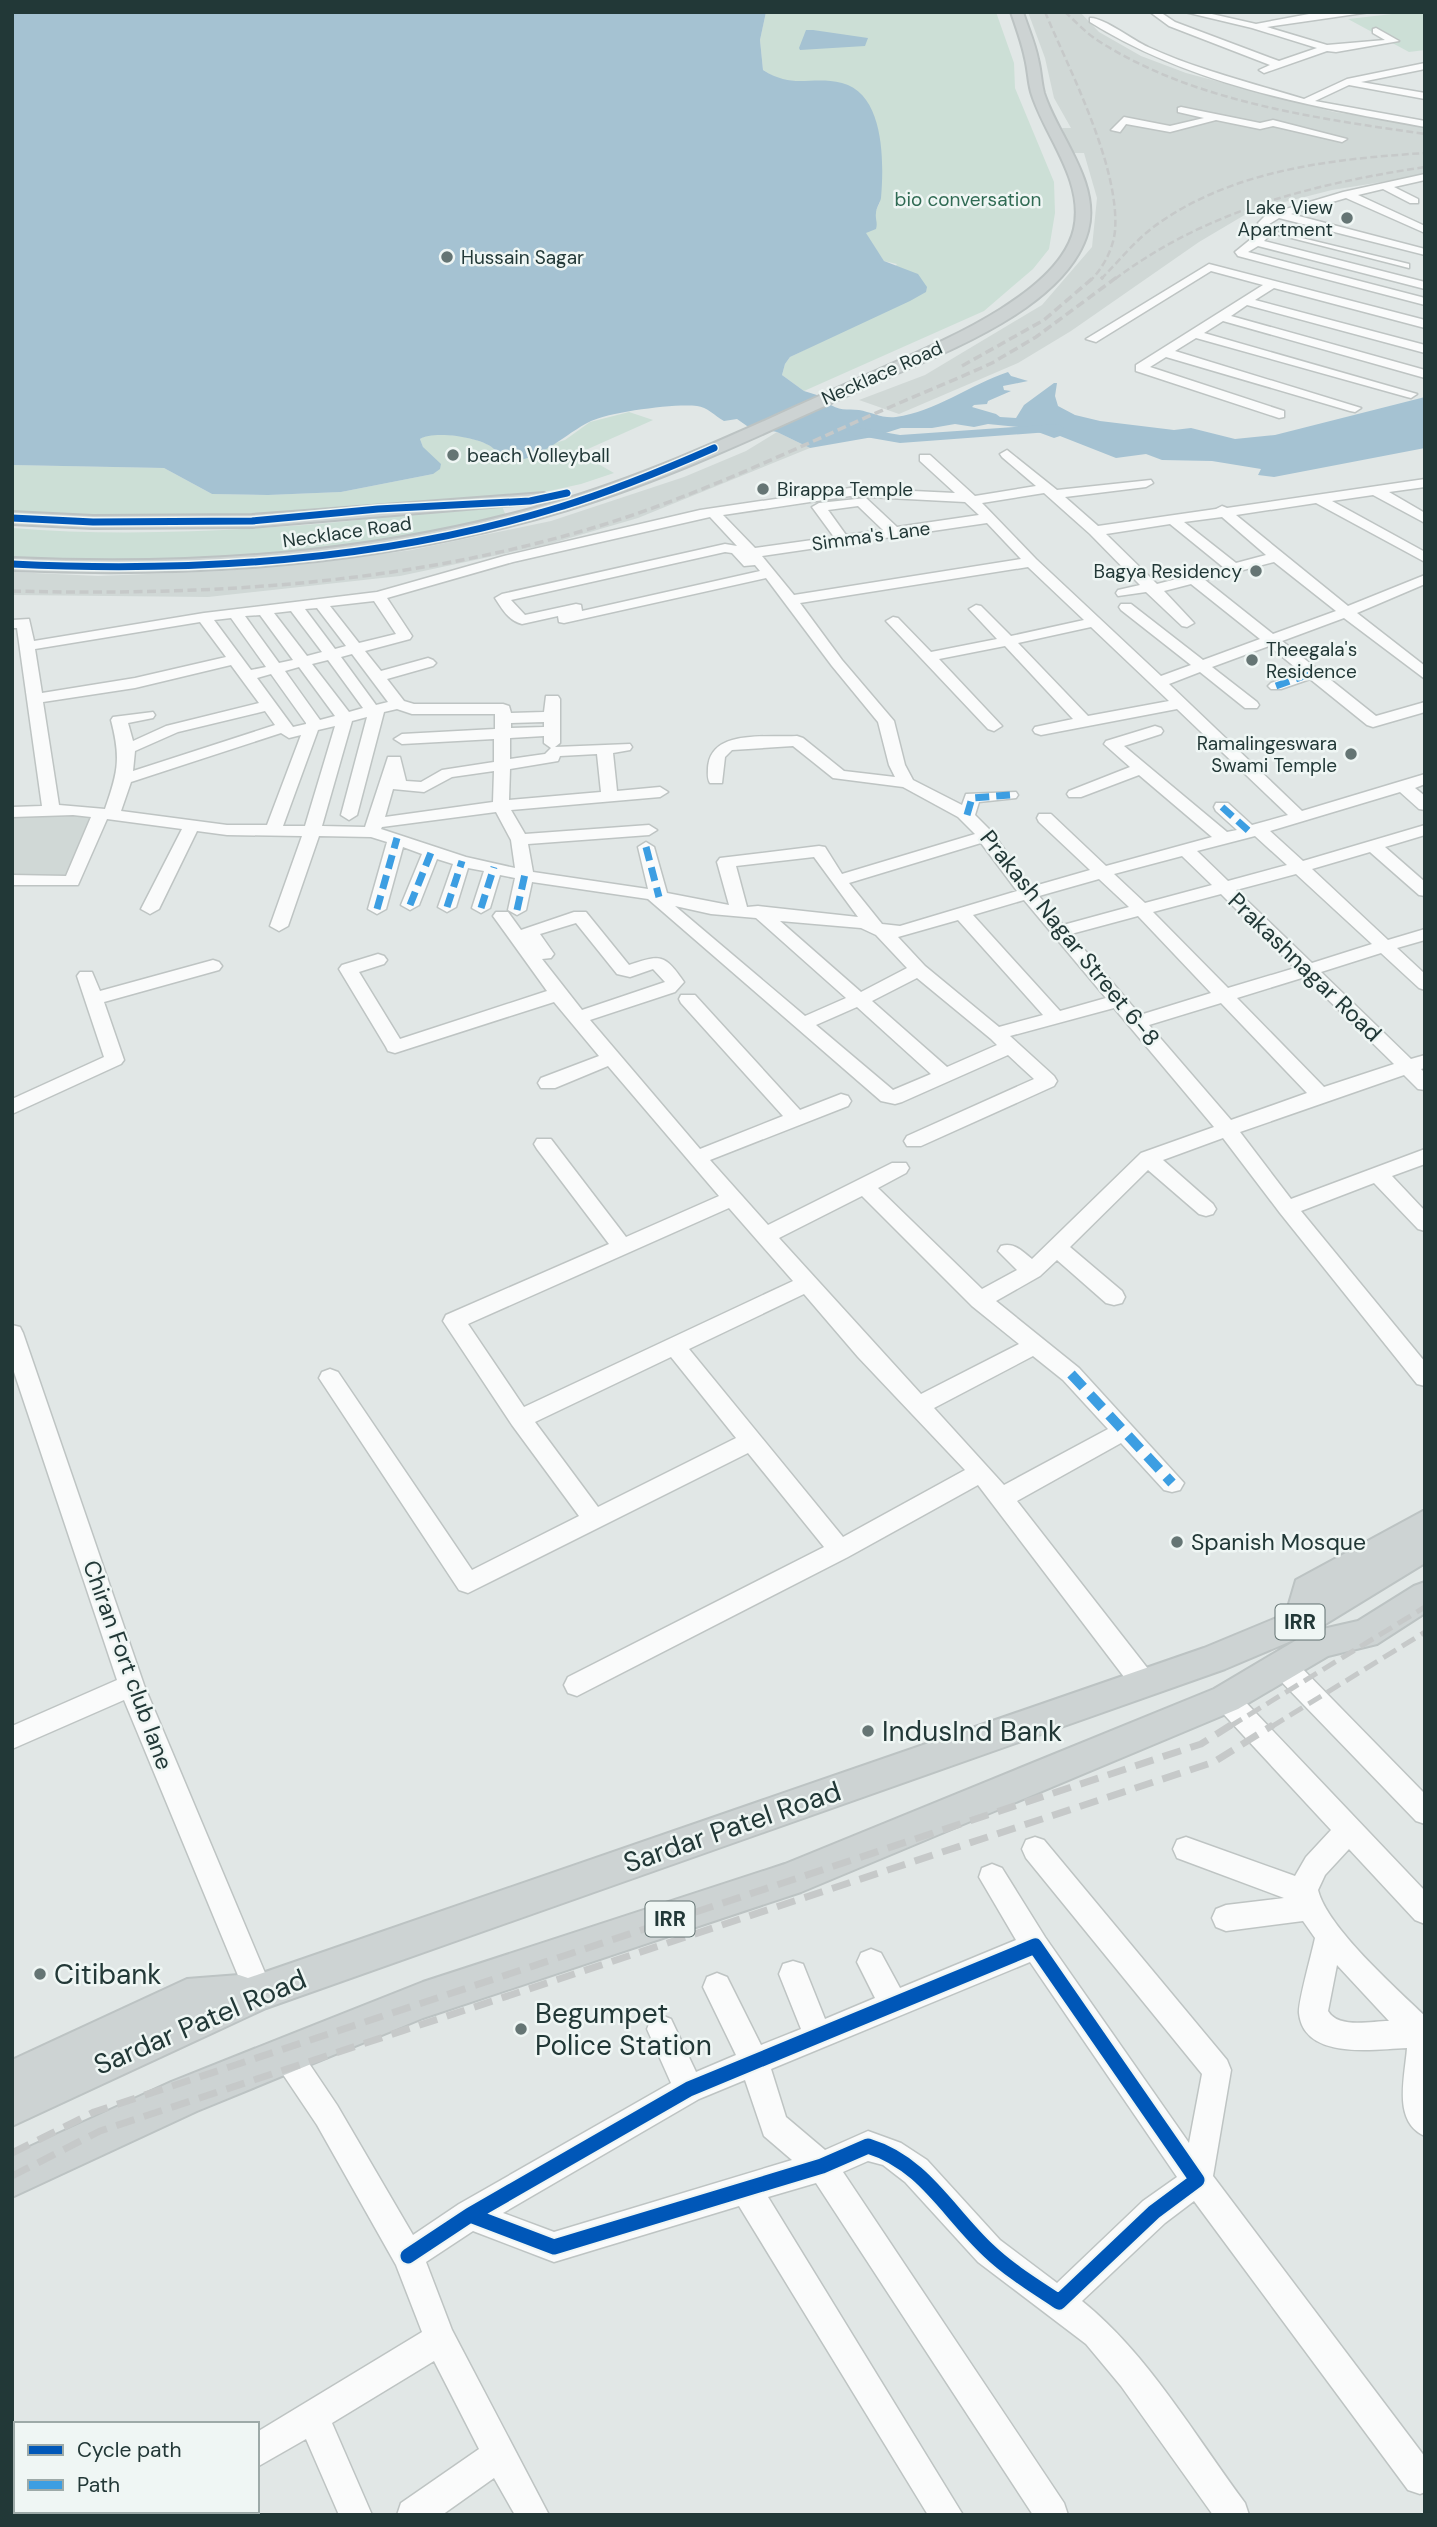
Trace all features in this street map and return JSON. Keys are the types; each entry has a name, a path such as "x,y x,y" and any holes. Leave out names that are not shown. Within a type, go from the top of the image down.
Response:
{"main road":[{"name":"Necklace Road","path":"1010,13 1024,94 1056,160 1061,183"},
{"name":"Necklace Road","path":"1006,306 1028,298 1067,260 1081,230 1080,190 1065,150 1038,96 1033,62 1010,13"},
{"name":"Necklace Road","path":"12,564 65,568 216,565 292,559 414,541 637,481 708,445 997,320 1058,246"},
{"name":"Necklace Road","path":"12,518 93,522 252,521 378,509 535,507"},
{"name":"IRR","path":"1425,1523 1307,1590 1311,1633 1374,1592 1425,1547"},
{"name":"IRR","path":"1374,1592 1425,1575"},
{"name":"Sardar Patel Road","path":"12,2107 258,1992 781,1812 1213,1659 1311,1633 1364,1633 1425,1596"},
{"name":"Sardar Patel Road","path":"12,2177 185,2096 286,2053 423,2000 788,1880 1226,1699 1283,1665 1311,1633"},
{"path":"12,2080 187,1997 258,1992"}],"street":[{"path":"1154,12 1172,24 1276,64"},
{"path":"1189,12 1254,26 1362,57"},
{"path":"1268,14 1293,12"},
{"path":"1254,26 1309,17 1366,12"},
{"path":"1093,20 1146,51 1237,82 1305,102 1425,124"},
{"path":"1237,82 1276,64 1334,48 1394,41 1376,31"},
{"path":"1374,61 1396,70"},
{"path":"1305,102 1347,82 1425,66"},
{"path":"1347,82 1425,96"},
{"path":"1181,110 1260,126 1273,123 1342,139"},
{"path":"1116,130 1124,120 1168,131 1183,130 1215,117"},
{"path":"1412,268 1268,231 1263,223 1265,220 1347,194 1425,177"},
{"path":"1411,180 1425,187"},
{"path":"1384,186 1421,202"},
{"path":"1347,194 1425,230"},
{"path":"1282,215 1425,252"},
{"path":"1268,231 1241,252 1259,261 1425,302"},
{"path":"1256,242 1425,288"},
{"path":"1240,274 1259,261"},
{"path":"1092,339 1205,268 1215,267 1425,324"},
{"path":"1273,283 1140,368 1277,415 1408,320"},
{"path":"1411,299 1425,288"},
{"path":"1246,301 1425,349"},
{"path":"1222,317 1425,374"},
{"path":"1196,334 1411,394"},
{"path":"1164,352 1355,408"},
{"path":"1007,454 1095,531 1187,623"},
{"path":"925,458 990,518 1093,622 1159,682 1178,704 1299,817"},
{"path":"28,646 204,617 321,605 378,596 509,559 713,512 850,492 970,500 1146,483"},
{"path":"1095,531 1316,496 1425,483"},
{"path":"1373,489 1425,519"},
{"path":"1316,496 1425,558"},
{"path":"843,540 819,507 861,501 894,532"},
{"path":"1222,510 1276,557 1425,674"},
{"path":"713,512 792,600 837,663 886,722 897,765 907,783"},
{"name":"Simma's Lane","path":"579,611 760,565 843,540 990,518"},
{"path":"1172,519 1233,568"},
{"path":"579,611 522,620 509,609 502,598 725,548 737,550 760,565"},
{"path":"1251,705 1125,600 1151,588 1276,557"},
{"path":"792,600 1031,562"},
{"path":"1193,578 1373,722 1425,707"},
{"path":"1159,682 1347,612 1425,579"},
{"path":"1409,586 1425,597"},
{"path":"247,676 405,636 378,596"},
{"path":"321,605 377,676 405,706 401,741 374,824"},
{"path":"296,607 375,710"},
{"path":"976,609 1084,721"},
{"path":"264,610 345,718"},
{"path":"527,627 579,611"},
{"path":"236,614 314,726"},
{"path":"204,617 289,733 375,710 405,706 503,709 501,806 519,840 525,873 509,913 558,994 584,1016"},
{"path":"35,699 135,683 231,654 255,640 334,621"},
{"path":"893,621 994,726"},
{"path":"12,624 24,622 51,811"},
{"path":"928,657 1093,622"},
{"path":"127,749 172,729 428,663"},
{"path":"1276,686 1312,673"},
{"path":"339,742 401,741 446,755 500,766 552,758 552,699"},
{"path":"1041,730 1178,704"},
{"path":"349,815 375,710"},
{"path":"12,880 72,881 124,779 127,749 119,720 147,715"},
{"path":"279,926 318,814 345,718"},
{"path":"394,760 399,786 424,787 446,755 502,726 552,724"},
{"path":"273,831 314,726"},
{"path":"124,779 284,727"},
{"path":"1155,731 1112,744 1226,840"},
{"path":"716,780 717,756 726,747 734,744 791,740 804,745 839,775 907,783"},
{"path":"553,752 624,747"},
{"path":"604,748 610,797"},
{"path":"1075,794 1142,768"},
{"path":"328,777 389,779"},
{"path":"318,814 349,815 374,824 397,838 462,861 561,883 655,896 711,909 856,921 878,929 901,932 1026,892 1226,840 1425,779"},
{"name":"Prakash Nagar Street 6-8","path":"907,783 967,814 1026,892 1227,1129 1287,1208 1425,1378"},
{"path":"1403,786 1425,805"},
{"path":"12,812 106,814 191,827 311,832 501,806 660,792"},
{"path":"967,814 972,798 1010,795"},
{"path":"1222,807 1301,867 1425,984"},
{"path":"1045,818 1142,910 1320,1095"},
{"path":"150,909 191,827"},
{"path":"838,881 986,836"},
{"path":"1060,931 1301,867 1373,845 1421,836"},
{"path":"377,909 397,838"},
{"path":"519,840 648,838 655,896 888,1096 895,1097 946,1076 1003,1040 1056,1018 1118,1001"},
{"path":"1373,845 1425,891"},
{"path":"410,905 432,850"},
{"name":"Prakashnagar Road","path":"1186,850 1307,971 1416,1064 1425,1084"},
{"path":"914,1141 1047,1081 1003,1040 919,970 878,929 838,881 819,851 726,862 748,911 859,1000 946,1076"},
{"path":"447,907 462,861"},
{"path":"481,908 494,867"},
{"path":"961,912 1056,1018"},
{"path":"522,934 580,916 623,970 630,971 659,963 675,982 669,988 584,1016"},
{"path":"522,934 584,1016 611,1058 806,1283 917,1406 981,1472 1143,1682"},
{"path":"1137,1022 1387,948 1425,934"},
{"path":"378,960 348,969 395,1047 558,994"},
{"path":"94,999 213,966"},
{"path":"802,1024 919,970"},
{"path":"12,1107 114,1060 86,976"},
{"path":"688,999 796,1118"},
{"path":"548,1083 611,1058"},
{"path":"980,1300 1033,1271 1148,1158 1320,1095 1416,1064"},
{"path":"696,1157 841,1101"},
{"path":"544,1143 623,1248"},
{"path":"1287,1208 1425,1156"},
{"path":"1148,1158 1206,1209"},
{"path":"766,1235 899,1168"},
{"path":"1378,1174 1425,1224"},
{"path":"864,1186 980,1300 1072,1374 1171,1483"},
{"path":"594,1519 520,1419 454,1321 732,1199"},
{"path":"1057,1248 1114,1297"},
{"path":"1008,1251 1033,1271"},
{"path":"520,1419 806,1283"},
{"name":"Chiran Fort club lane","path":"12,1333 131,1685 258,1992"},
{"path":"917,1406 1035,1345"},
{"path":"674,1346 840,1550"},
{"path":"330,1378 468,1583 751,1441"},
{"path":"1001,1498 1124,1431"},
{"path":"577,1685 840,1550 981,1472"},
{"path":"1283,1665 1425,1812"},
{"path":"12,1738 131,1685"},
{"path":"1226,1699 1425,1911"},
{"path":"1305,1900 1308,1876 1348,1831"},
{"path":"1186,1849 1305,1900 1329,1936 1423,2035 1418,2113 1425,2121"},
{"path":"1035,1850 1217,2070 1197,2180 1154,2212 1059,2301"},
{"path":"992,1877 1035,1946 1197,2180 1420,2478"},
{"path":"1226,1918 1305,1900"},
{"path":"1329,1936 1313,2013 1321,2027 1337,2036 1423,2035"},
{"path":"408,2256 470,2215 689,2089 1035,1946"},
{"path":"872,1962 893,2004"},
{"path":"793,1974 818,2035"},
{"path":"717,1987 754,2062 774,2126 822,2166 1052,2515"},
{"path":"661,2029 689,2089"},
{"path":"286,2053 327,2115 408,2256 440,2339 533,2515"},
{"path":"470,2215 554,2247 822,2166 868,2146 891,2153 916,2171 989,2250 1025,2280 1059,2301 1097,2333 1132,2375 1233,2515"},
{"path":"746,2190 947,2515"},
{"path":"259,2450 314,2419 440,2339"},
{"path":"314,2419 356,2515"},
{"path":"414,2515 499,2455"}],"shaded area":[{"path":"1028,12 1080,12 1099,32 1141,56 1186,73 1334,112 1425,126 1425,175 1332,190 1253,210 1199,242 1071,331 1018,363 899,414 859,400 925,375 1042,305 1092,247 1097,198 1084,153 1073,153 1062,128 1071,128 1054,98 1045,58"},
{"path":"777,432 810,448 638,518 549,544 400,576 208,597 12,595 12,572 98,576 223,571 315,563 412,550 551,521 684,477 746,451"},
{"path":"12,812 99,813 71,881 12,879"}],"green space":[{"name":"bio conversation","path":"766,12 996,12 1014,63 1015,88 1054,182 1055,213 1049,249 1033,269 984,311 804,391 782,375 790,357 845,330 897,264 884,261 865,233 880,202 800,82 778,79 763,70 760,40"},
{"path":"1410,12 1425,13 1425,50 1409,52 1348,19"},
{"path":"629,412 653,420 579,453 614,473 549,491 355,509 201,518 12,512 12,465 164,468 212,494 341,492 433,474 420,439 426,436 458,436 480,441 495,450 500,460 565,440 590,422"},
{"path":"502,506 506,516 388,543 227,561 12,561 12,528 122,532 232,530"}],"water":[{"name":"Hussain Sagar","path":"12,12 766,12 760,40 763,70 794,81 842,83 856,90 867,101 879,132 882,167 881,198 876,211 877,225 876,229 866,233 884,261 918,274 927,287 926,292 910,301 790,357 782,375 804,391 833,400 828,403 839,408 896,417 925,410 1008,372 1011,376 1028,381 1003,386 1004,390 1011,391 988,401 987,404 972,407 1000,417 1016,418 1024,405 1057,383 1055,396 1058,406 1075,415 1100,421 1174,430 1191,428 1235,439 1275,435 1425,397 1425,448 1274,477 1258,475 1261,469 1212,461 1162,460 1146,454 1116,458 1060,436 1054,438 1027,428 988,424 974,427 955,424 932,428 901,428 873,437 810,448 777,432 747,426 737,419 724,421 704,408 687,405 643,409 600,418 536,454 512,461 499,460 495,450 489,445 470,438 427,436 420,439 423,447 441,464 440,469 433,474 341,492 212,494 164,468 12,465"},
{"path":"806,30 868,38 865,46 800,50"}],"waterway":[{"path":"854,431 900,439 1058,428"}],"railway":[{"path":"1045,12 1091,120 1110,178 1114,206 1114,238 1107,257 1093,278"},
{"path":"1065,12 1093,37 1134,61 1173,79 1214,93 1298,114 1425,134"},
{"path":"1103,277 1101,279 1136,242 1159,223 1220,190 1287,170 1356,159 1425,153"},
{"path":"1115,279 1186,235 1262,204 1342,182 1425,167"},
{"path":"12,591 156,591 299,583 441,564 582,531 650,509 716,483 992,363 1036,337 1117,277"},
{"path":"962,366 1044,320 1093,278"},
{"path":"1229,1727 1425,1607"},
{"path":"1271,1727 1425,1632"},
{"path":"12,2153 94,2112 1201,1744 1231,1725"},
{"path":"12,2176 100,2131 1214,1762 1273,1725"}],"marked path":[{"path":"1276,686 1312,673"},
{"path":"967,815 972,798 1010,795"},
{"path":"1222,807 1250,832"},
{"path":"377,909 397,838"},
{"path":"646,847 659,897"},
{"path":"410,905 432,850"},
{"path":"447,907 462,861"},
{"path":"481,908 494,867"},
{"path":"517,910 525,874"},
{"path":"1071,1374 1172,1483"}],"cycle path":[{"path":"12,564 74,567 199,566 324,555 386,546 509,521 561,507 638,480 714,448"},
{"path":"12,518 93,522 252,521 378,509 530,501 567,493"},
{"path":"408,2256 470,2215 689,2089 1035,1946 1197,2180 1154,2212 1059,2302 1025,2280 989,2251 916,2171 891,2153 868,2146 822,2166 554,2247 470,2215"}],"place":[{"name":"Lake View Apartment","path":"1347,218"},
{"name":"Hussain Sagar","path":"447,257"},
{"name":"beach Volleyball","path":"453,455"},
{"name":"Birappa Temple","path":"763,489"},
{"name":"Bagya Residency","path":"1256,571"},
{"name":"Theegala's Residence","path":"1252,660"},
{"name":"Ramalingeswara Swami Temple","path":"1351,754"},
{"name":"Spanish Mosque","path":"1177,1542"},
{"name":"IndusInd Bank","path":"868,1731"},
{"name":"Citibank","path":"40,1974"},
{"name":"Begumpet Police Station","path":"521,2029"}]}
